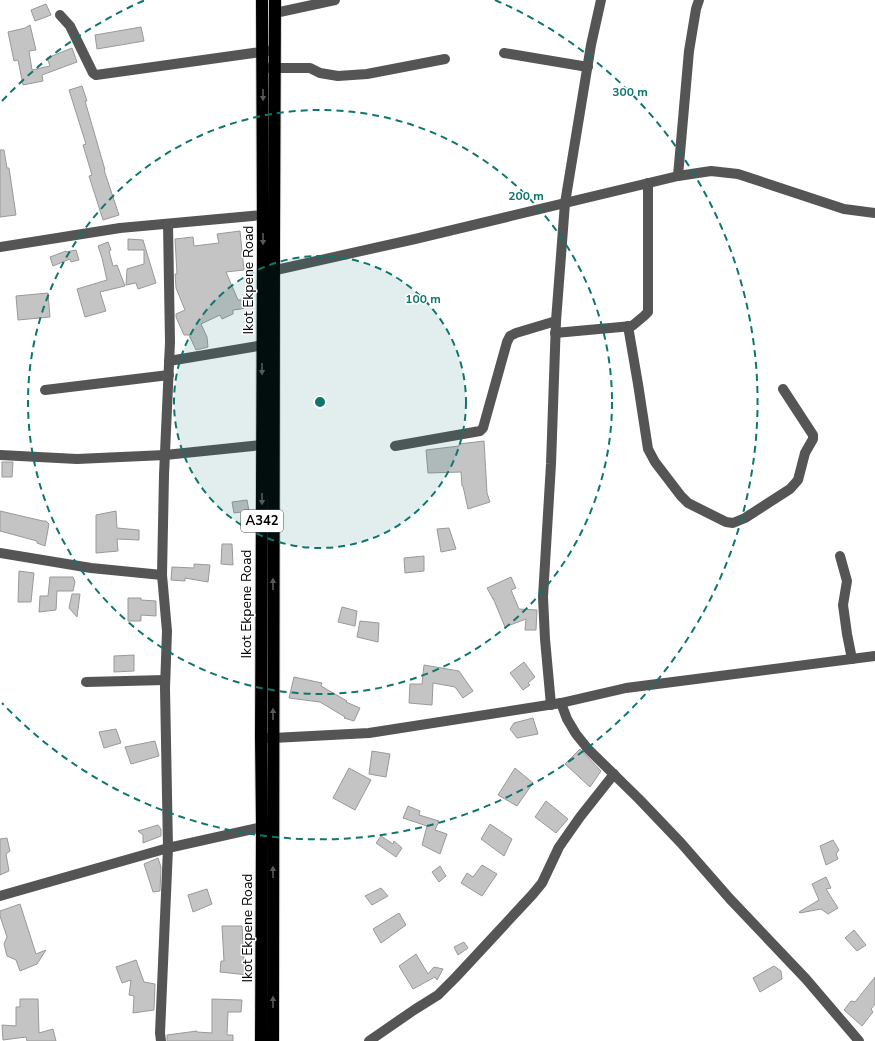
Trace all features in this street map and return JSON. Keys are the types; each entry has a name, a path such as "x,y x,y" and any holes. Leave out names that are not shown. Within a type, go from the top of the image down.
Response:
{"highway":[{"name":"Ikot Ekpene Road","path":"262,0 269,51"},
{"name":"Ikot Ekpene Road","path":"268,271 263,215 268,68 275,13 275,0"},
{"name":"Ikot Ekpene Road","path":"262,1041 262,827 267,738 268,68"},
{"name":"Ikot Ekpene Road","path":"268,345 262,445 273,1041"}],"street":[{"path":"275,13 335,0"},
{"path":"601,0 591,45 565,203 555,333 551,464 543,597 545,640 556,704 588,749 639,799 680,843 730,899 792,964 859,1041"},
{"path":"678,176 689,51 696,9 699,0"},
{"path":"60,15 70,26 93,73 96,74 269,51"},
{"path":"504,52 588,67"},
{"path":"268,68 310,68 320,73 338,76 367,74 446,59"},
{"path":"268,271 415,239 648,182 711,171 738,174 844,209 875,213"},
{"path":"555,333 632,326 648,312 648,182"},
{"path":"0,247 120,228 263,215"},
{"path":"161,1041 160,1033 168,848 165,680 167,631 162,575 170,342 168,224"},
{"path":"395,446 480,431 484,428 507,342 510,336 556,321"},
{"path":"628,326 648,449 655,462 688,504 726,522 733,523 745,518 790,489 798,480 805,453 813,439 813,435 782,389"},
{"path":"169,362 268,345"},
{"path":"45,390 169,375"},
{"path":"0,455 77,459 165,455 262,445"},
{"path":"0,553 91,568 162,575"},
{"path":"840,556 846,581 843,605 852,659"},
{"path":"267,738 369,733 556,704 626,688 875,656"},
{"path":"86,682 165,680"},
{"path":"369,1041 438,995 533,894 542,883 559,847 580,817 614,774"},
{"path":"0,896 168,848 262,827"}],"building":[{"path":"46,4 51,15 35,21 31,10"},
{"path":"30,25 36,50 29,51 32,70 50,66 47,58 72,48 77,62 42,75 43,81 23,85 18,60 14,61 8,32 25,28"},
{"path":"141,27 144,41 97,49 95,35"},
{"path":"82,86 104,170 119,215 103,220 89,176 92,175 83,145 86,144 69,90"},
{"path":"0,150 4,150 7,168 9,168 16,215 0,217"},
{"path":"240,231 244,270 226,272 238,300 243,300 244,308 233,310 233,314 222,319 220,315 201,324 207,337 208,347 196,350 189,335 184,335 176,317 176,314 185,310 176,288 175,274 177,274 175,239 193,237 194,246 219,243 217,234"},
{"path":"128,239 143,240 156,283 138,289 136,283 126,285 127,269 144,264 144,250 128,250"},
{"path":"108,242 111,250 109,251 113,266 117,265 125,286 100,292 106,311 85,317 77,289 107,280 98,246"},
{"path":"76,250 79,260 71,262 70,259 53,266 50,257 66,251"},
{"path":"48,293 50,317 18,320 16,296"},
{"path":"484,441 487,493 490,502 468,509 462,486 461,472 428,473 426,450"},
{"path":"2,462 13,462 12,477 2,477"},
{"path":"247,500 249,511 234,513 232,502"},
{"path":"0,511 46,521 49,524 45,546 37,543 37,541 0,531"},
{"path":"116,511 117,528 139,530 139,540 117,539 118,551 96,553 96,515"},
{"path":"449,528 456,549 441,552 437,529"},
{"path":"222,544 232,544 233,565 221,564"},
{"path":"424,556 424,571 405,573 404,558"},
{"path":"194,564 210,565 208,582 185,578 185,581 171,580 172,567 194,568"},
{"path":"19,571 34,573 31,602 18,602"},
{"path":"50,577 73,577 75,582 73,591 57,591 56,610 39,612 40,596 48,596"},
{"path":"511,577 516,588 511,590 519,609 537,610 536,630 525,630 526,619 505,627 493,598 487,588"},
{"path":"72,594 80,594 77,617 69,608"},
{"path":"128,598 141,598 141,600 156,601 156,616 141,615 141,621 128,621"},
{"path":"342,607 357,611 355,626 338,622"},
{"path":"360,621 379,623 378,642 357,637"},
{"path":"134,655 134,671 114,672 114,656"},
{"path":"524,662 535,677 528,683 530,685 523,690 510,673"},
{"path":"424,665 459,671 473,691 463,698 455,687 433,683 432,705 409,703 410,684 422,684"},
{"path":"294,677 322,683 321,686 347,701 346,702 360,708 354,721 344,718 345,717 320,702 289,698"},
{"path":"533,718 538,734 517,738 510,729 514,723"},
{"path":"116,729 121,743 104,748 99,732"},
{"path":"155,741 159,756 131,764 125,747"},
{"path":"580,749 601,771 590,787 565,764"},
{"path":"372,751 390,754 386,777 369,774"},
{"path":"349,768 371,780 355,810 333,798"},
{"path":"515,768 533,783 517,806 498,795"},
{"path":"546,801 568,819 556,833 535,817"},
{"path":"408,806 420,811 419,815 439,821 435,830 447,834 440,854 422,845 427,826 403,818"},
{"path":"490,824 512,839 504,856 481,839"},
{"path":"158,825 161,829 161,836 143,843 143,835 138,831"},
{"path":"381,836 393,844 394,841 402,848 396,857 376,843"},
{"path":"7,838 10,851 6,854 9,871 0,875 0,839"},
{"path":"833,840 839,850 836,854 838,859 826,865 820,846"},
{"path":"158,858 161,867 160,891 153,892 144,864"},
{"path":"482,865 497,874 482,896 461,883 467,873 473,877"},
{"path":"440,866 446,876 439,882 432,872"},
{"path":"826,877 831,888 826,889 838,908 828,914 821,909 800,913 799,912 819,900 812,884"},
{"path":"381,888 388,896 372,905 365,896"},
{"path":"207,889 212,904 193,912 188,895"},
{"path":"20,904 36,954 46,950 37,964 20,971 16,960 7,956 4,944 7,937 0,916 0,911"},
{"path":"399,913 406,925 381,943 373,929"},
{"path":"222,926 242,926 244,962 248,963 248,975 220,972 221,961 224,961"},
{"path":"854,930 866,945 857,951 845,938"},
{"path":"464,942 468,948 458,955 454,947"},
{"path":"416,954 428,974 434,967 443,969 437,980 435,977 413,989 399,966"},
{"path":"136,960 144,982 155,984 154,1010 133,1013 134,996 129,995 131,980 122,983 116,967"},
{"path":"774,966 781,971 782,979 760,992 753,978"},
{"path":"875,977 875,1004 871,1009 873,1012 862,1026 844,1010 851,1001 855,1002"},
{"path":"20,999 38,999 39,1033 53,1029 56,1041 27,1041 26,1037 3,1040 2,1025 16,1026 16,1007 20,1007"},
{"path":"212,999 242,1000 241,1012 228,1012 227,1035 233,1035 233,1041 167,1041 167,1035 197,1031 212,1033"}]}
